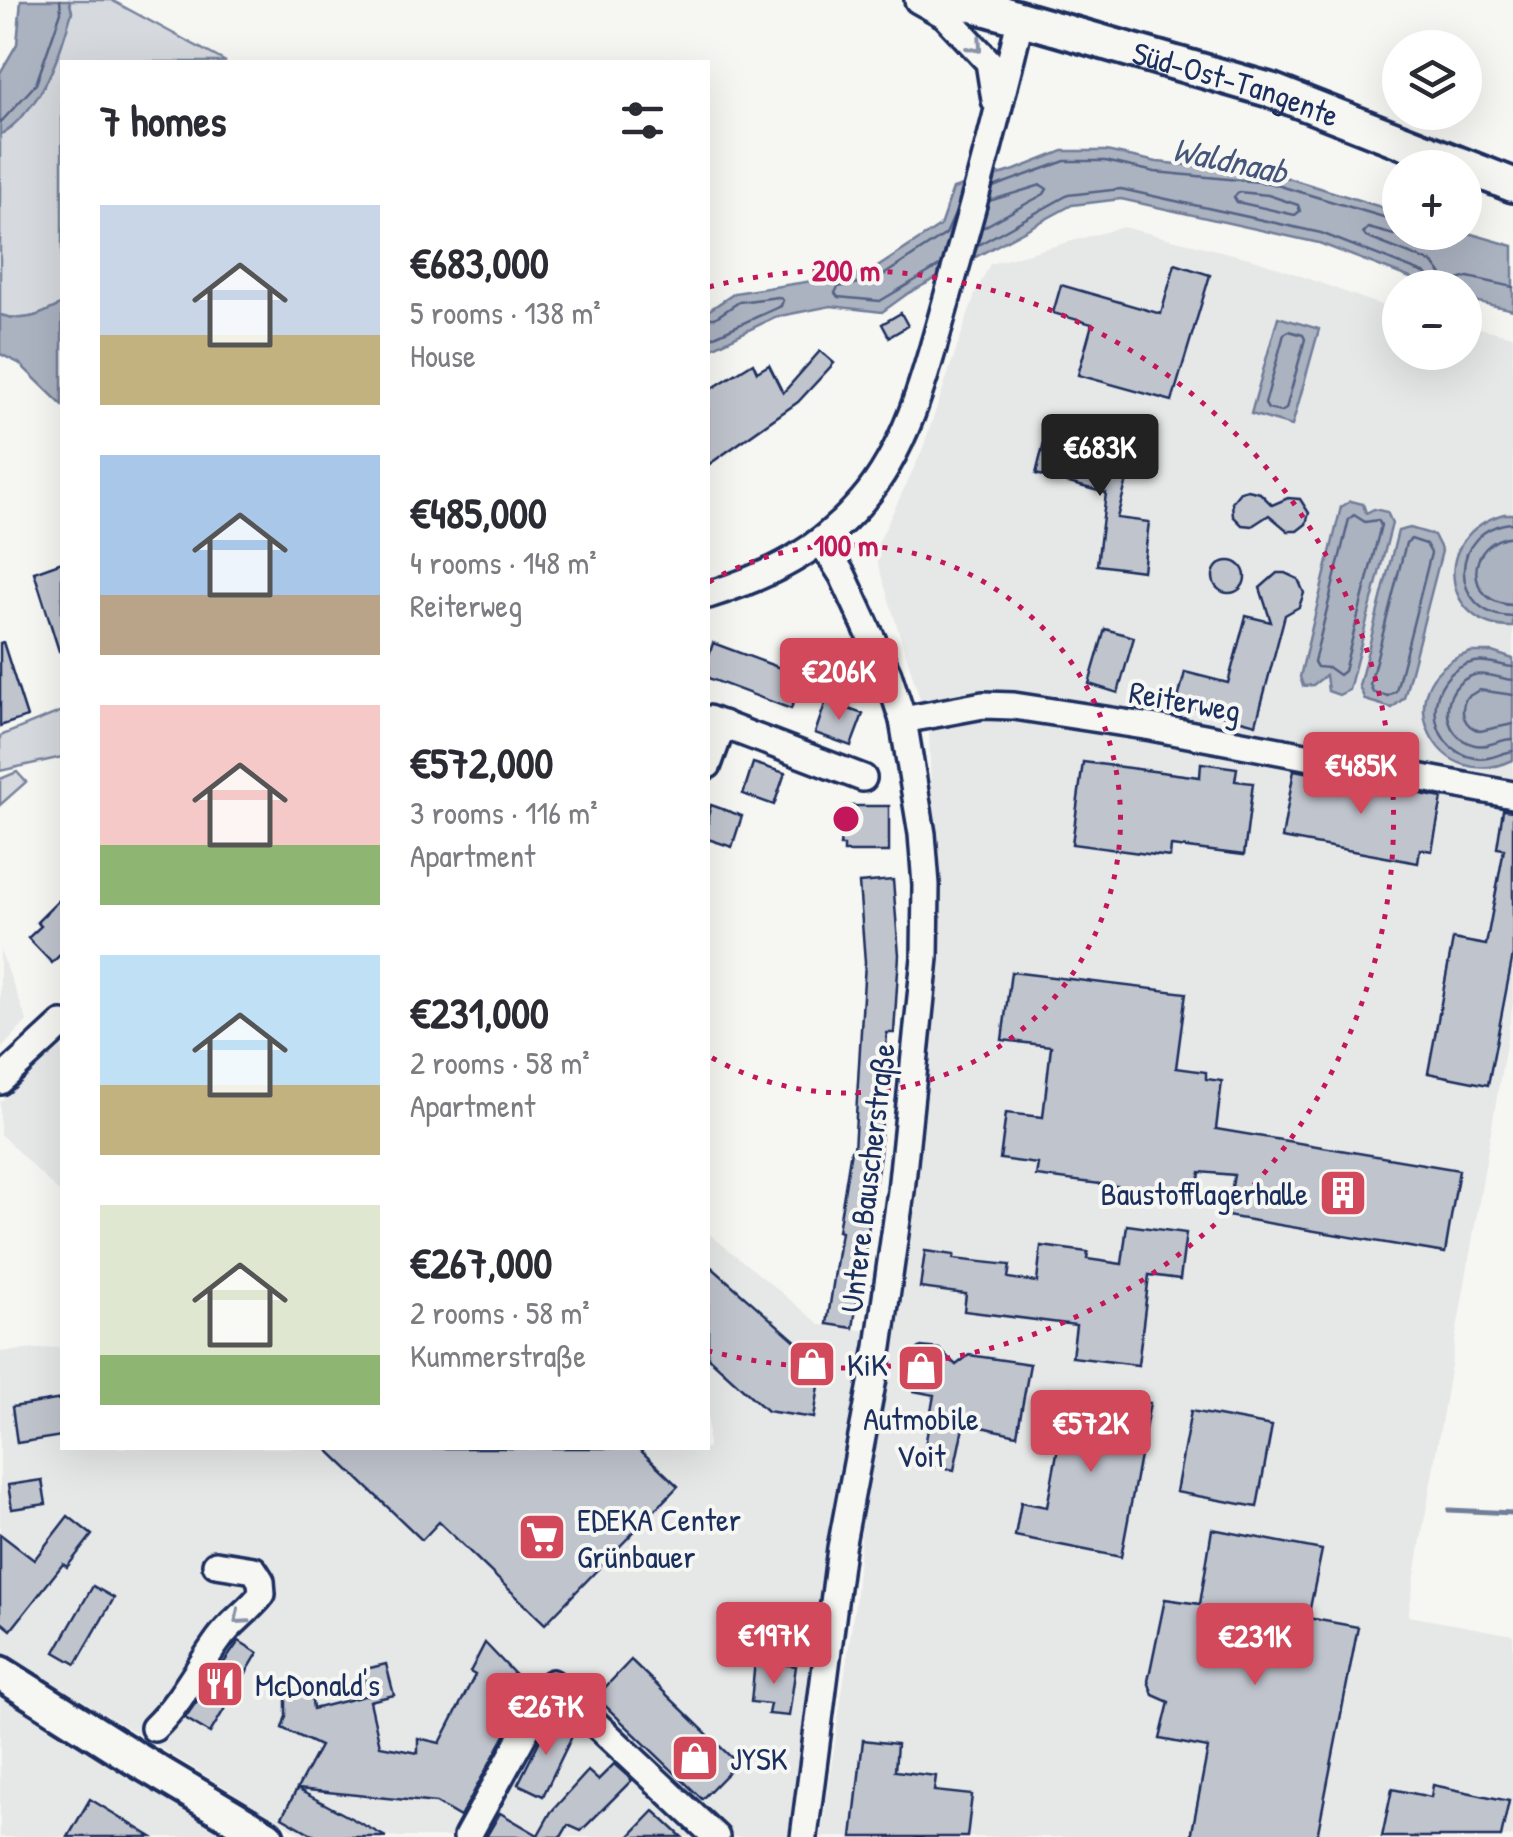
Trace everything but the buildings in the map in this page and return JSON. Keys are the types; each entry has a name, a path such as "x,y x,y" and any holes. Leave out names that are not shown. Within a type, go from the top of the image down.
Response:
{"main road":[{"name":"Süd-Ost-Tangente","path":"956,0 1274,90 1513,184"},
{"path":"0,1673 136,1760 268,1837"}],"street":[{"path":"918,0 945,15 989,62 998,115"},
{"path":"710,594 762,578 821,541 864,500 906,428 982,178 1021,17"},
{"name":"Untere Bauscherstraße","path":"804,1837 840,1548 879,1347 899,1210 925,958 922,834 903,720 888,674 843,576 821,541"},
{"name":"Reiterweg","path":"903,720 983,704 1014,706 1151,727 1513,795"},
{"path":"710,753 715,722 863,778"},
{"path":"0,1081 60,1026"},
{"path":"154,1728 174,1708 220,1636 262,1594 254,1570 216,1564"},
{"path":"467,1837 552,1684 716,1837"}],"shaded area":[{"path":"69,0 111,0 222,60 60,60 60,305 32,317 9,317 0,315 0,135 12,127 72,12"},
{"path":"1123,227 1257,260 1382,305 1382,370 1482,370 1482,329 1513,336 1513,1003 1408,1616 1513,1635 1513,1837 821,1837 855,1604 862,1522 899,1312 935,947 929,728 874,552 922,451 975,294 990,264"},
{"path":"60,712 60,757 0,771 0,736"},
{"path":"17,772 26,782 0,805 0,779"},
{"path":"0,950 27,1021 0,1050"},
{"path":"60,1048 60,1193 0,1134 0,1102"},
{"path":"710,1235 821,1325 869,1331 797,1837 306,1837 0,1650 0,1352 60,1347 60,1450 710,1450"},
{"path":"0,1691 237,1837 0,1837"}],"water":[{"path":"21,0 69,0 72,12 55,64 38,96 0,135 0,73 17,44"},
{"path":"1063,151 1106,151 1157,162 1272,173 1382,207 1382,250 1482,250 1482,237 1513,246 1513,310 1482,303 1482,270 1390,270 1319,243 1121,199 1072,205 907,294 882,312 831,306 775,317 710,349 710,310 735,293 870,272 940,226 953,189"},
{"path":"60,305 60,403 19,363 0,354 0,315 25,318"},
{"path":"1278,317 1319,329 1292,426 1251,414"},
{"path":"1351,501 1363,504 1366,513 1374,509 1387,512 1392,523 1349,690 1339,695 1328,691 1326,675 1313,685 1303,686 1300,677 1341,507"},
{"path":"1513,514 1513,627 1489,623 1471,613 1459,597 1454,579 1455,559 1464,541 1480,525"},
{"path":"1410,528 1434,535 1442,551 1404,698 1392,708 1365,700 1359,686 1398,531"},
{"path":"1471,652 1492,652 1513,659 1513,760 1487,767 1464,765 1445,754 1432,738 1425,718 1425,698 1433,678 1452,660"}],"waterway":[{"path":"1449,1510 1513,1513"}],"place":[{"name":"Baustofflagerhalle","path":"1343,1193"},
{"name":"KiK","path":"812,1364"},
{"name":"Autmobile Voit","path":"921,1368"},
{"name":"EDEKA Center Grünbauer","path":"542,1537"},
{"name":"McDonald's","path":"220,1684"},
{"name":"JYSK","path":"695,1758"}],"water label":[{"name":"Waldnaab","path":"1230,160"}]}
